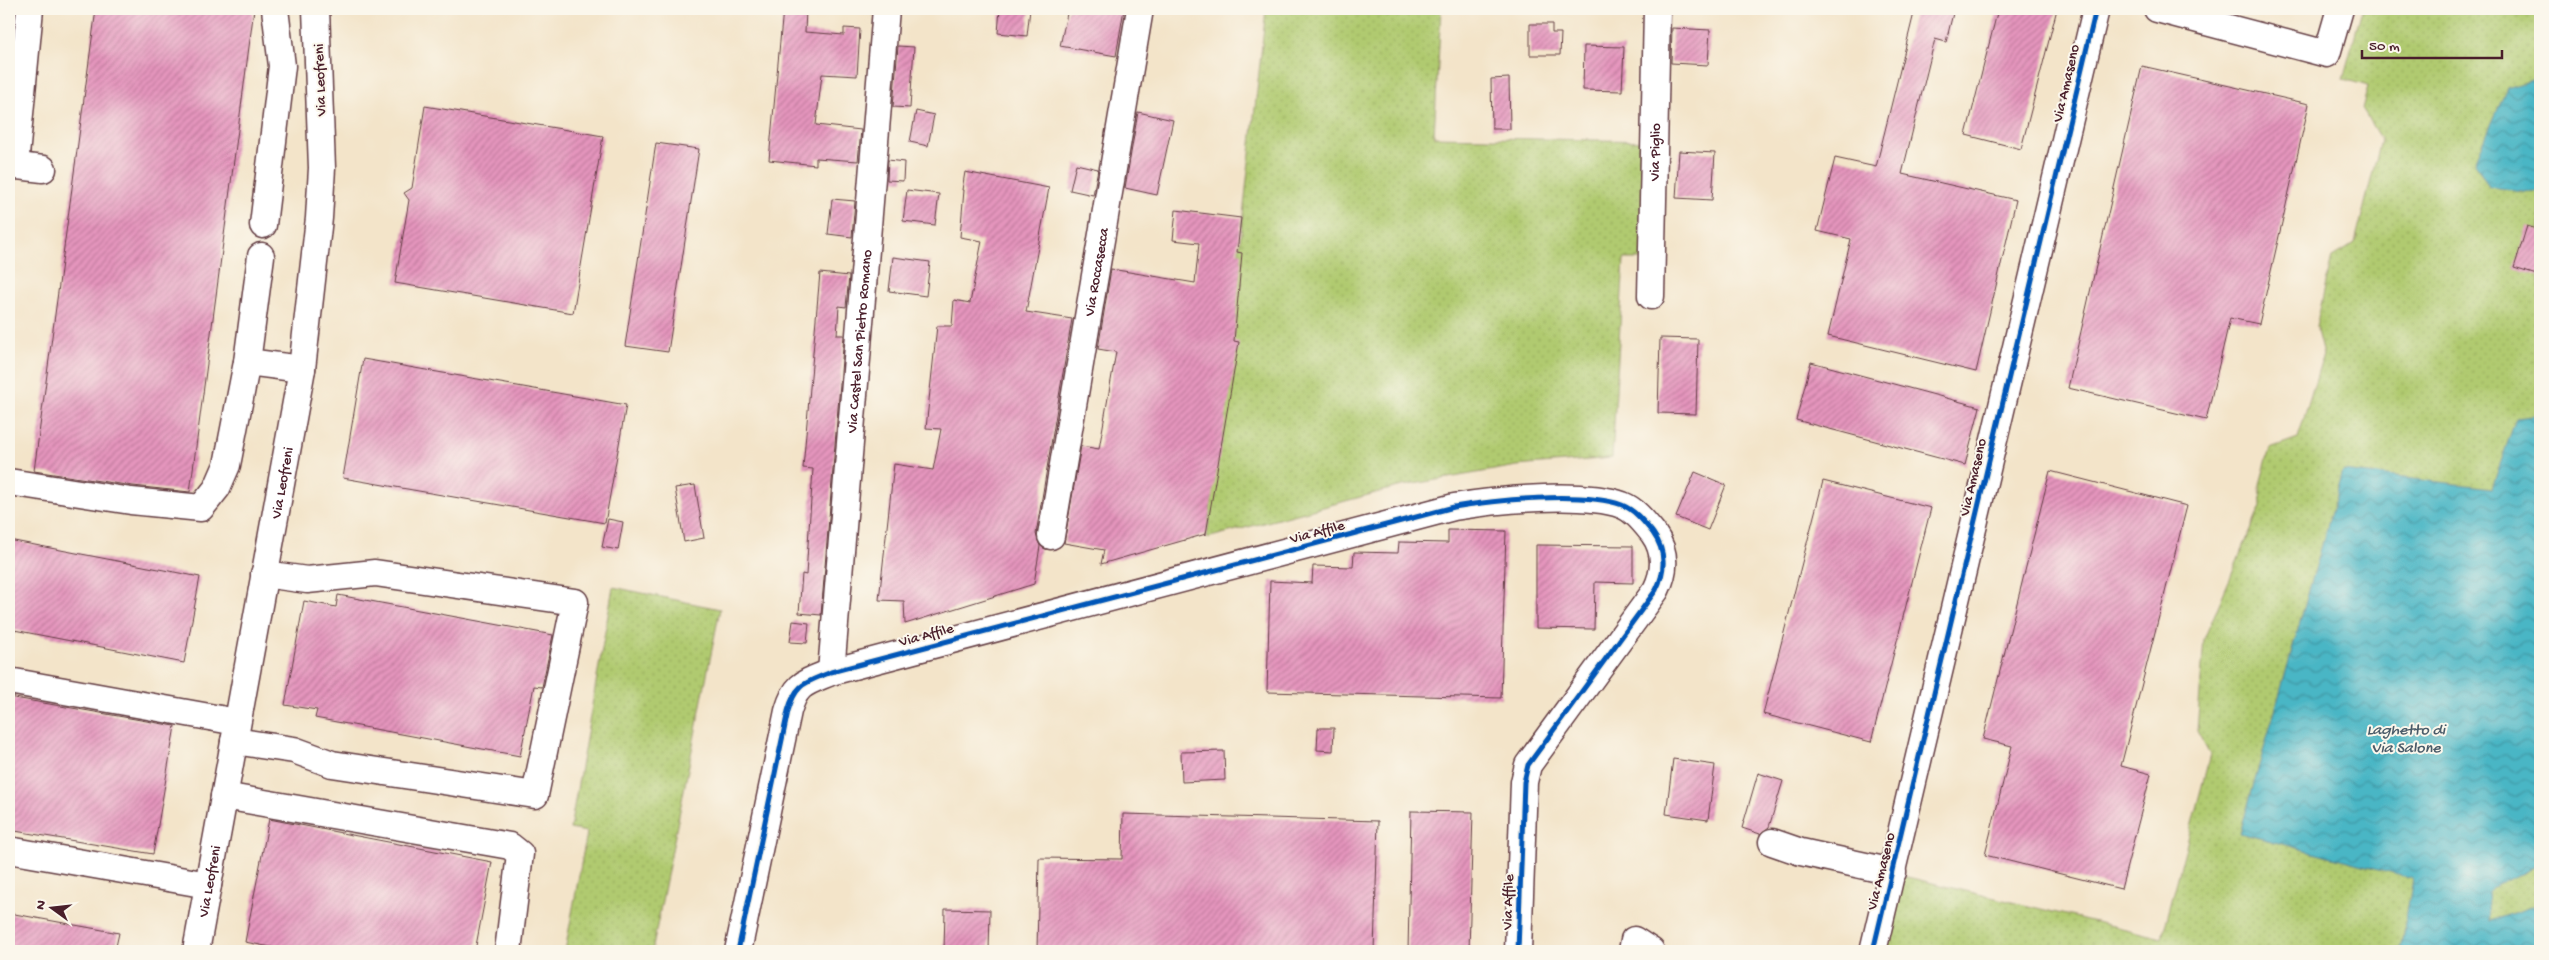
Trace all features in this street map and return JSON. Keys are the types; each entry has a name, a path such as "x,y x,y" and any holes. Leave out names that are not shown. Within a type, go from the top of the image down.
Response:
{"street":[{"path":"30,9 12,166 43,169"},
{"path":"262,225 282,66 275,9"},
{"name":"Via Leofreni","path":"196,951 302,369 319,218 322,168 316,9"},
{"name":"Via Castel San Pietro Romano","path":"831,672 886,9"},
{"name":"Via Roccasecca","path":"1051,536 1140,9"},
{"name":"Via Piglio","path":"1651,296 1657,9"},
{"name":"Via Amaseno","path":"1873,951 2096,9"},
{"path":"2157,9 2327,54 2333,10"},
{"path":"9,482 131,501 201,508 217,488 227,465 247,362 261,256"},
{"path":"247,362 302,369"},
{"name":"Via Affile","path":"738,951 792,694 802,684 831,672 1454,507 1494,501 1542,499 1579,499 1624,506 1644,521 1659,542 1663,554 1661,579 1656,590 1533,756 1526,770 1518,951"},
{"path":"9,682 236,731 332,764 535,795 575,602 375,573 306,580 264,574"},
{"path":"224,796 510,846 520,854 508,951"},
{"path":"1772,842 1801,852 1893,872"},
{"path":"9,850 208,884"},
{"path":"1632,951 1634,940 1651,951"}],"green space":[{"path":"1266,9 1441,9 1434,137 1654,141 1651,259 1624,259 1612,458 1517,466 1402,486 1207,538"},
{"path":"2362,9 2540,9 2540,951 1882,951 1899,875 2162,938 2210,755 2197,731 2204,639 2261,506 2260,484 2270,448 2298,438 2323,355 2316,327 2332,257 2355,243 2381,140 2362,109 2368,86 2343,79"},
{"path":"613,587 720,609 652,951 565,951 587,832 570,829"}],"water":[{"path":"2535,79 2540,81 2540,193 2489,187 2475,162 2507,88"},
{"name":"Laghetto di Via Salone","path":"2540,415 2540,863 2488,890 2490,921 2540,904 2540,951 2400,951 2413,878 2240,833 2343,471 2492,488 2516,418"}],"building":[{"path":"96,9 254,9 190,492 133,486 34,471"},
{"path":"783,9 806,9 805,32 844,35 844,28 860,29 857,76 822,74 816,125 861,130 858,161 816,158 816,165 769,160"},
{"path":"1000,9 1030,9 1027,36 998,33"},
{"path":"1068,9 1124,9 1116,56 1060,46"},
{"path":"1915,9 1954,9 1946,42 1935,39 1902,174 2016,200 1976,372 1828,336 1851,239 1817,231 1835,158 1876,167"},
{"path":"1998,9 2057,9 2021,149 1966,135"},
{"path":"1530,24 1552,24 1552,33 1561,33 1560,55 1530,55"},
{"path":"1672,28 1710,30 1708,65 1671,63"},
{"path":"898,46 914,47 910,108 893,107"},
{"path":"1584,46 1624,47 1622,91 1583,90"},
{"path":"2142,66 2309,104 2259,324 2230,318 2206,420 2068,388"},
{"path":"1509,78 1510,129 1492,129 1491,79"},
{"path":"425,106 603,136 573,313 395,283 409,200 404,193 412,188"},
{"path":"916,111 934,115 928,146 910,142"},
{"path":"1138,112 1173,120 1157,195 1125,188"},
{"path":"656,143 699,149 668,352 625,346"},
{"path":"1679,151 1715,153 1712,200 1676,198"},
{"path":"888,160 904,162 903,181 887,180"},
{"path":"1076,164 1098,169 1093,195 1070,190"},
{"path":"965,172 1049,188 1026,312 1072,319 1036,534 1040,546 1034,584 905,624 904,601 879,600 894,464 933,470 941,429 926,428 937,326 952,326 954,300 970,303 982,241 960,237 964,190 962,190"},
{"path":"907,190 939,194 935,225 903,221"},
{"path":"832,199 855,201 852,237 828,234"},
{"path":"1176,210 1241,218 1237,252 1242,253 1234,341 1239,342 1206,534 1101,564 1104,550 1064,543 1081,446 1099,449 1116,352 1098,349 1111,269 1195,283 1199,243 1173,240"},
{"path":"2527,226 2540,230 2540,276 2514,268"},
{"path":"893,257 930,262 926,296 889,291"},
{"path":"820,273 849,276 846,307 839,306 837,335 844,335 821,615 799,613 802,574 806,575 813,469 803,468"},
{"path":"1660,338 1698,339 1696,414 1658,413"},
{"path":"363,359 626,405 605,523 343,478"},
{"path":"1811,362 1980,407 1965,465 1796,420"},
{"path":"2050,471 2187,506 2121,766 2151,774 2121,889 1985,855 2012,746 1983,739"},
{"path":"1695,472 1726,485 1708,530 1676,517"},
{"path":"1823,481 1931,508 1871,742 1763,714"},
{"path":"695,485 704,538 684,542 675,488"},
{"path":"608,519 623,522 618,550 602,547"},
{"path":"1448,530 1506,531 1501,698 1267,692 1270,581 1312,583 1313,566 1353,567 1354,552 1398,553 1399,542 1448,543"},
{"path":"9,540 200,577 184,663 9,629"},
{"path":"1536,545 1633,546 1633,583 1595,582 1594,629 1536,628"},
{"path":"338,595 553,635 542,687 534,686 520,756 315,718 317,710 285,705 304,601 336,607"},
{"path":"793,621 809,623 807,643 790,642"},
{"path":"9,697 175,726 153,854 9,830"},
{"path":"1318,728 1334,728 1333,751 1317,750"},
{"path":"1224,751 1225,780 1182,782 1181,752"},
{"path":"1673,759 1715,765 1708,820 1666,814"},
{"path":"1758,773 1783,781 1769,827 1760,834 1742,828"},
{"path":"1411,811 1473,812 1469,951 1408,951"},
{"path":"1123,814 1378,821 1374,951 1037,951 1039,858 1122,859"},
{"path":"269,819 492,862 475,951 291,951 245,942"},
{"path":"945,909 990,910 989,951 944,951"},
{"path":"9,913 119,933 115,951 9,951"}],"cycle path":[{"path":"1873,951 2096,9"},
{"path":"738,951 788,711 798,689 808,682 831,672 1454,507 1539,498 1585,498 1605,501 1622,505 1631,510 1653,533 1662,554 1662,575 1656,590 1528,765 1524,782 1518,951"}]}
